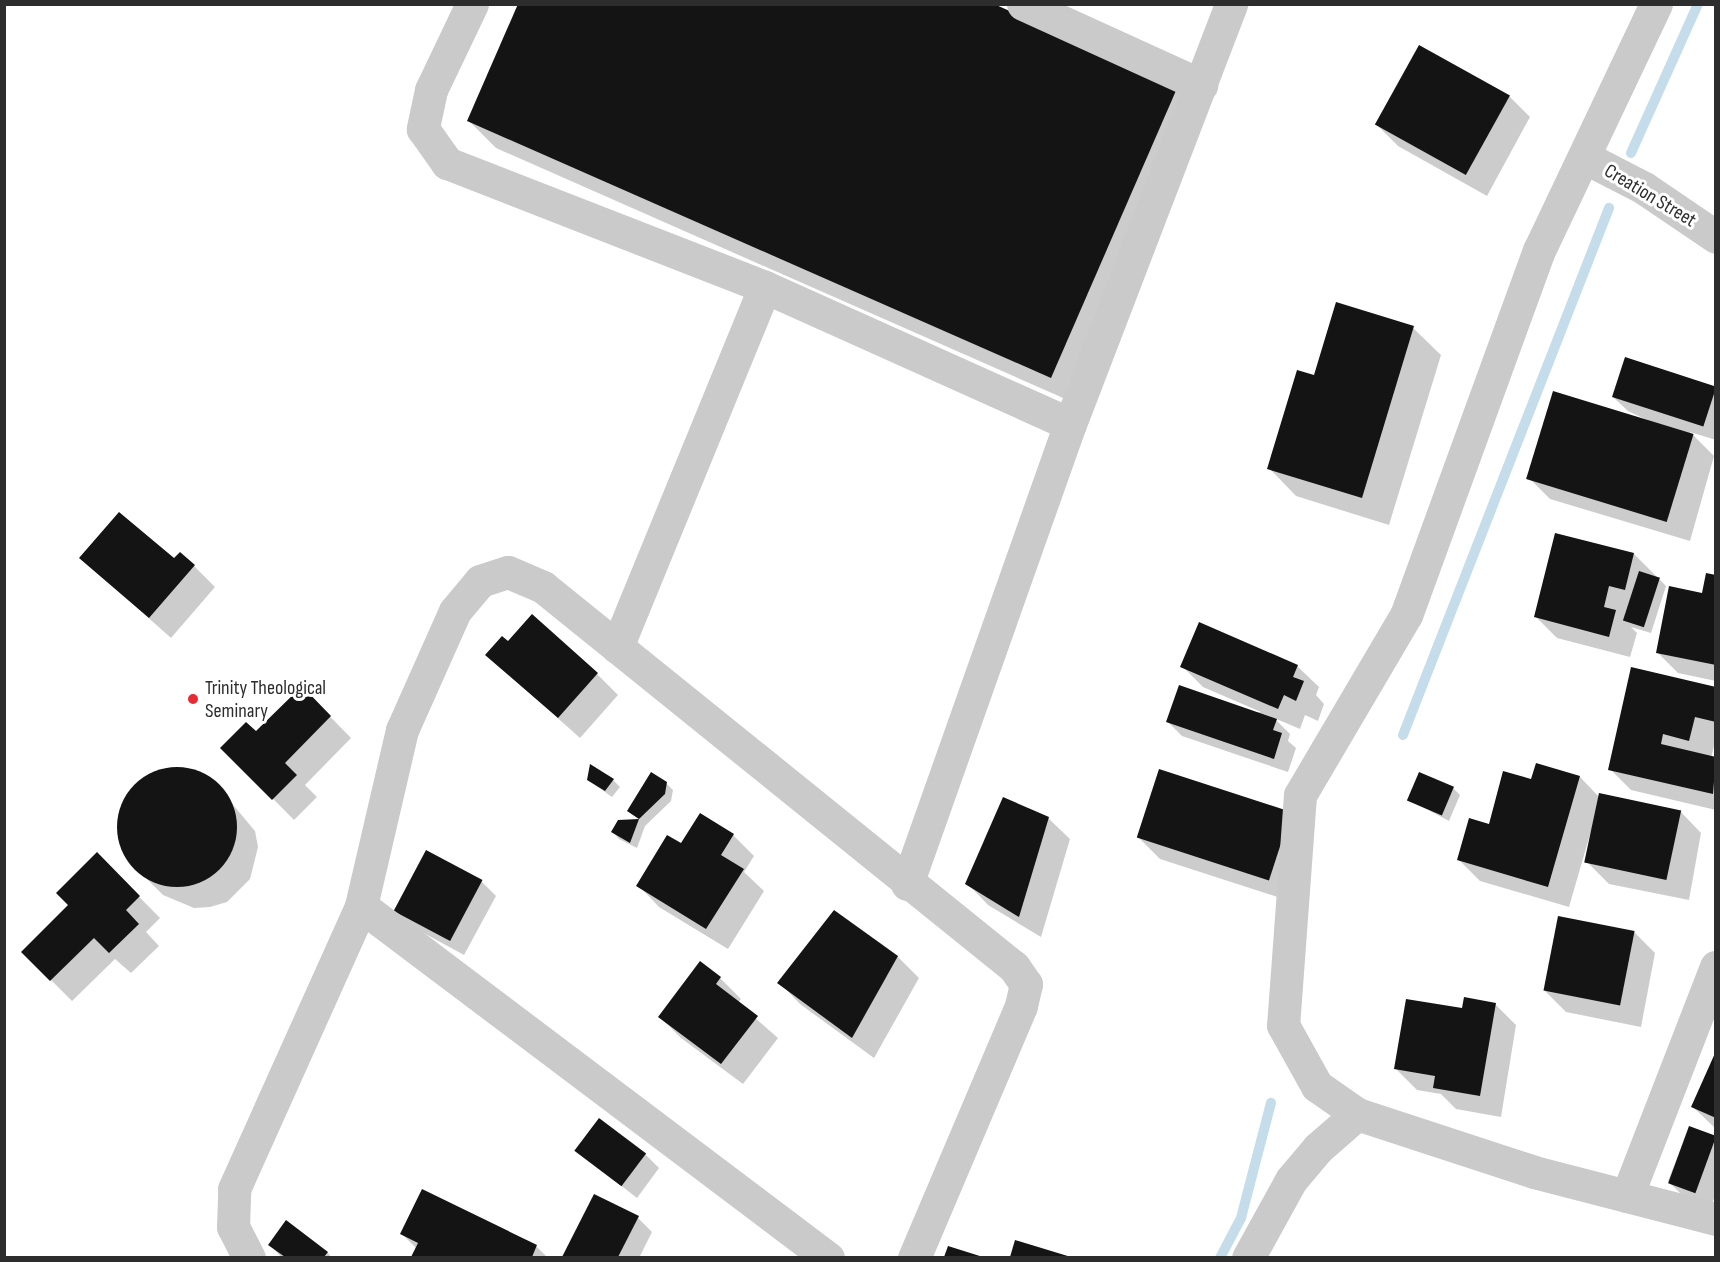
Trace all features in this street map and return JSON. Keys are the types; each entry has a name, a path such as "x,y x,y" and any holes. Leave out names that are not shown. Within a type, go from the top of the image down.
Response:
{"street":[{"path":"472,4 431,90 423,129 447,163 765,287 1070,424"},
{"path":"1023,4 1201,85"},
{"path":"907,884 1070,424 1231,4"},
{"path":"1656,4 1539,250 1406,615 1300,795 1283,1025 1317,1086 1357,1114 1534,1172 1716,1219"},
{"name":"Creation Street","path":"1584,157 1644,188 1716,237"},
{"path":"617,647 765,287"},
{"path":"249,1257 232,1227 234,1189 361,906 402,730 455,611 480,581 508,572 543,587 907,884 1014,967 1026,984 1021,1006 914,1257"},
{"path":"361,906 828,1257"},
{"path":"1627,1196 1716,967"},
{"path":"1248,1257 1291,1180 1317,1148 1357,1114"}],"building":[{"path":"518,4 994,4 1178,86 1051,378 467,121"},
{"path":"1419,45 1510,95 1466,175 1375,125"},
{"path":"1336,302 1414,326 1362,498 1267,469 1297,370 1314,375"},
{"path":"1625,357 1716,387 1703,427 1612,397"},
{"path":"1553,391 1694,434 1667,522 1526,479"},
{"path":"119,512 174,558 180,552 195,565 149,618 79,558"},
{"path":"1555,533 1634,553 1625,590 1609,586 1604,607 1616,610 1609,637 1534,617"},
{"path":"1639,571 1660,578 1644,627 1623,620"},
{"path":"1706,573 1716,575 1716,665 1656,653 1669,586 1702,593"},
{"path":"532,614 598,673 558,718 485,655 502,636 508,641"},
{"path":"1199,622 1298,665 1293,677 1304,681 1296,701 1284,695 1278,709 1180,667"},
{"path":"1631,667 1716,687 1716,722 1695,717 1689,741 1663,734 1661,744 1716,757 1713,794 1608,770"},
{"path":"1179,685 1277,719 1273,730 1282,733 1274,759 1166,722"},
{"path":"302,686 331,716 285,763 297,775 272,800 220,748 246,722 256,731"},
{"path":"1536,763 1580,776 1548,887 1457,860 1469,818 1489,824 1503,771 1531,779"},
{"path":"590,764 614,779 605,791 587,780"},
{"path":"177,767 200,772 219,785 232,804 237,827 232,850 219,869 200,882 177,887 154,882 135,869 122,850 117,827 122,804 135,785 154,772"},
{"path":"1159,769 1291,812 1269,880 1137,837"},
{"path":"651,772 667,782 665,794 639,819 627,811"},
{"path":"1419,772 1454,787 1442,815 1407,801"},
{"path":"1599,793 1681,810 1666,880 1584,862"},
{"path":"1003,797 1049,817 1019,917 965,884"},
{"path":"700,813 734,834 721,855 744,869 706,929 636,886 667,835 681,843"},
{"path":"639,819 630,843 611,832 618,820"},
{"path":"426,850 483,880 450,941 394,911"},
{"path":"97,852 140,896 126,910 139,924 109,953 94,938 50,981 21,952 68,905 56,893"},
{"path":"834,910 898,956 852,1038 777,983"},
{"path":"1558,916 1635,931 1620,1005 1543,991"},
{"path":"700,961 721,977 716,984 758,1016 721,1064 658,1017"},
{"path":"1464,997 1496,1003 1480,1096 1433,1088 1435,1076 1394,1069 1406,999 1462,1008"},
{"path":"1716,1051 1716,1118 1691,1107"},
{"path":"599,1118 646,1154 621,1186 574,1151"},
{"path":"1689,1126 1716,1136 1695,1193 1668,1183"},
{"path":"422,1189 537,1245 532,1257 411,1257 418,1243 400,1234"},
{"path":"594,1194 639,1216 618,1257 562,1257"},
{"path":"286,1220 328,1252 324,1257 285,1257 268,1245"},
{"path":"1015,1240 1071,1257 1010,1257"},
{"path":"948,1246 983,1257 944,1257"}],"waterway":[{"path":"1631,153 1698,4"},
{"path":"1403,735 1609,208"},
{"path":"1220,1258 1241,1218 1271,1103"}],"place":[{"name":"Trinity Theological Seminary","path":"193,699"}]}
